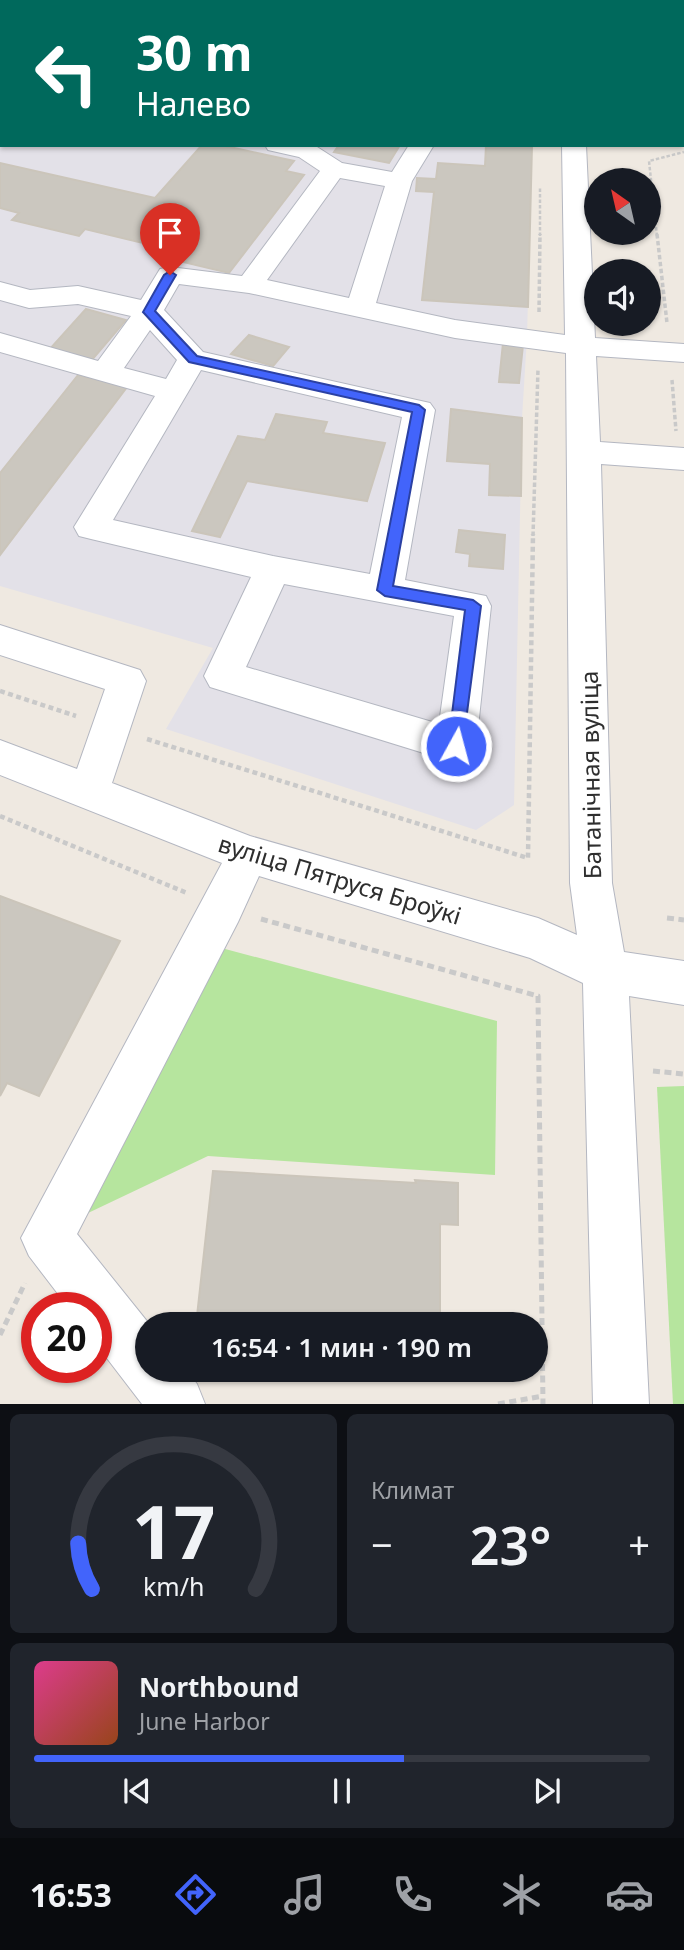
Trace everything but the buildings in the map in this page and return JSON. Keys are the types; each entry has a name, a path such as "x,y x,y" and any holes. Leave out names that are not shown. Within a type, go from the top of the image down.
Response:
{"street":[{"path":"360,310 399,181 421,147"},
{"name":"Батанічная вуліца","path":"574,147 584,452 591,883 605,971 621,1404"},
{"path":"309,148 334,169 399,181"},
{"path":"249,285 334,169"},
{"path":"105,373 149,312 170,275 249,285 455,329 580,346 677,352"},
{"path":"0,291 29,299 78,295 149,312 193,359 419,410 385,590"},
{"path":"0,335 29,299"},
{"path":"0,342 174,391"},
{"path":"193,359 91,527 273,569 473,606 456,746 223,676 273,569"},
{"path":"584,452 682,458"},
{"path":"0,640 127,681 89,792"},
{"name":"вуліца Пятруся Броўкі","path":"0,757 248,853 538,939 605,971 684,983"},
{"path":"135,1350 47,1238 223,908 248,853"},
{"path":"161,1382 178,1404"}],"path":[{"path":"682,458 677,352 649,161 684,152"},
{"path":"0,691 528,858 540,187"},
{"path":"667,918 684,920"},
{"path":"538,996 543,1404"},
{"path":"653,1071 684,1074"},
{"path":"0,1335 47,1238"},
{"path":"498,1404 543,1396"}],"shaded area":[{"path":"0,147 532,147 522,418 514,805 476,830 166,729 213,648 0,586"}],"green space":[{"path":"214,946 497,1021 495,1175 208,1156 67,1223"},
{"path":"684,1086 684,1404 673,1404 657,1087"}],"route":[{"path":"170,275 149,312 193,359 419,410 385,590 473,606 456,746"}]}
